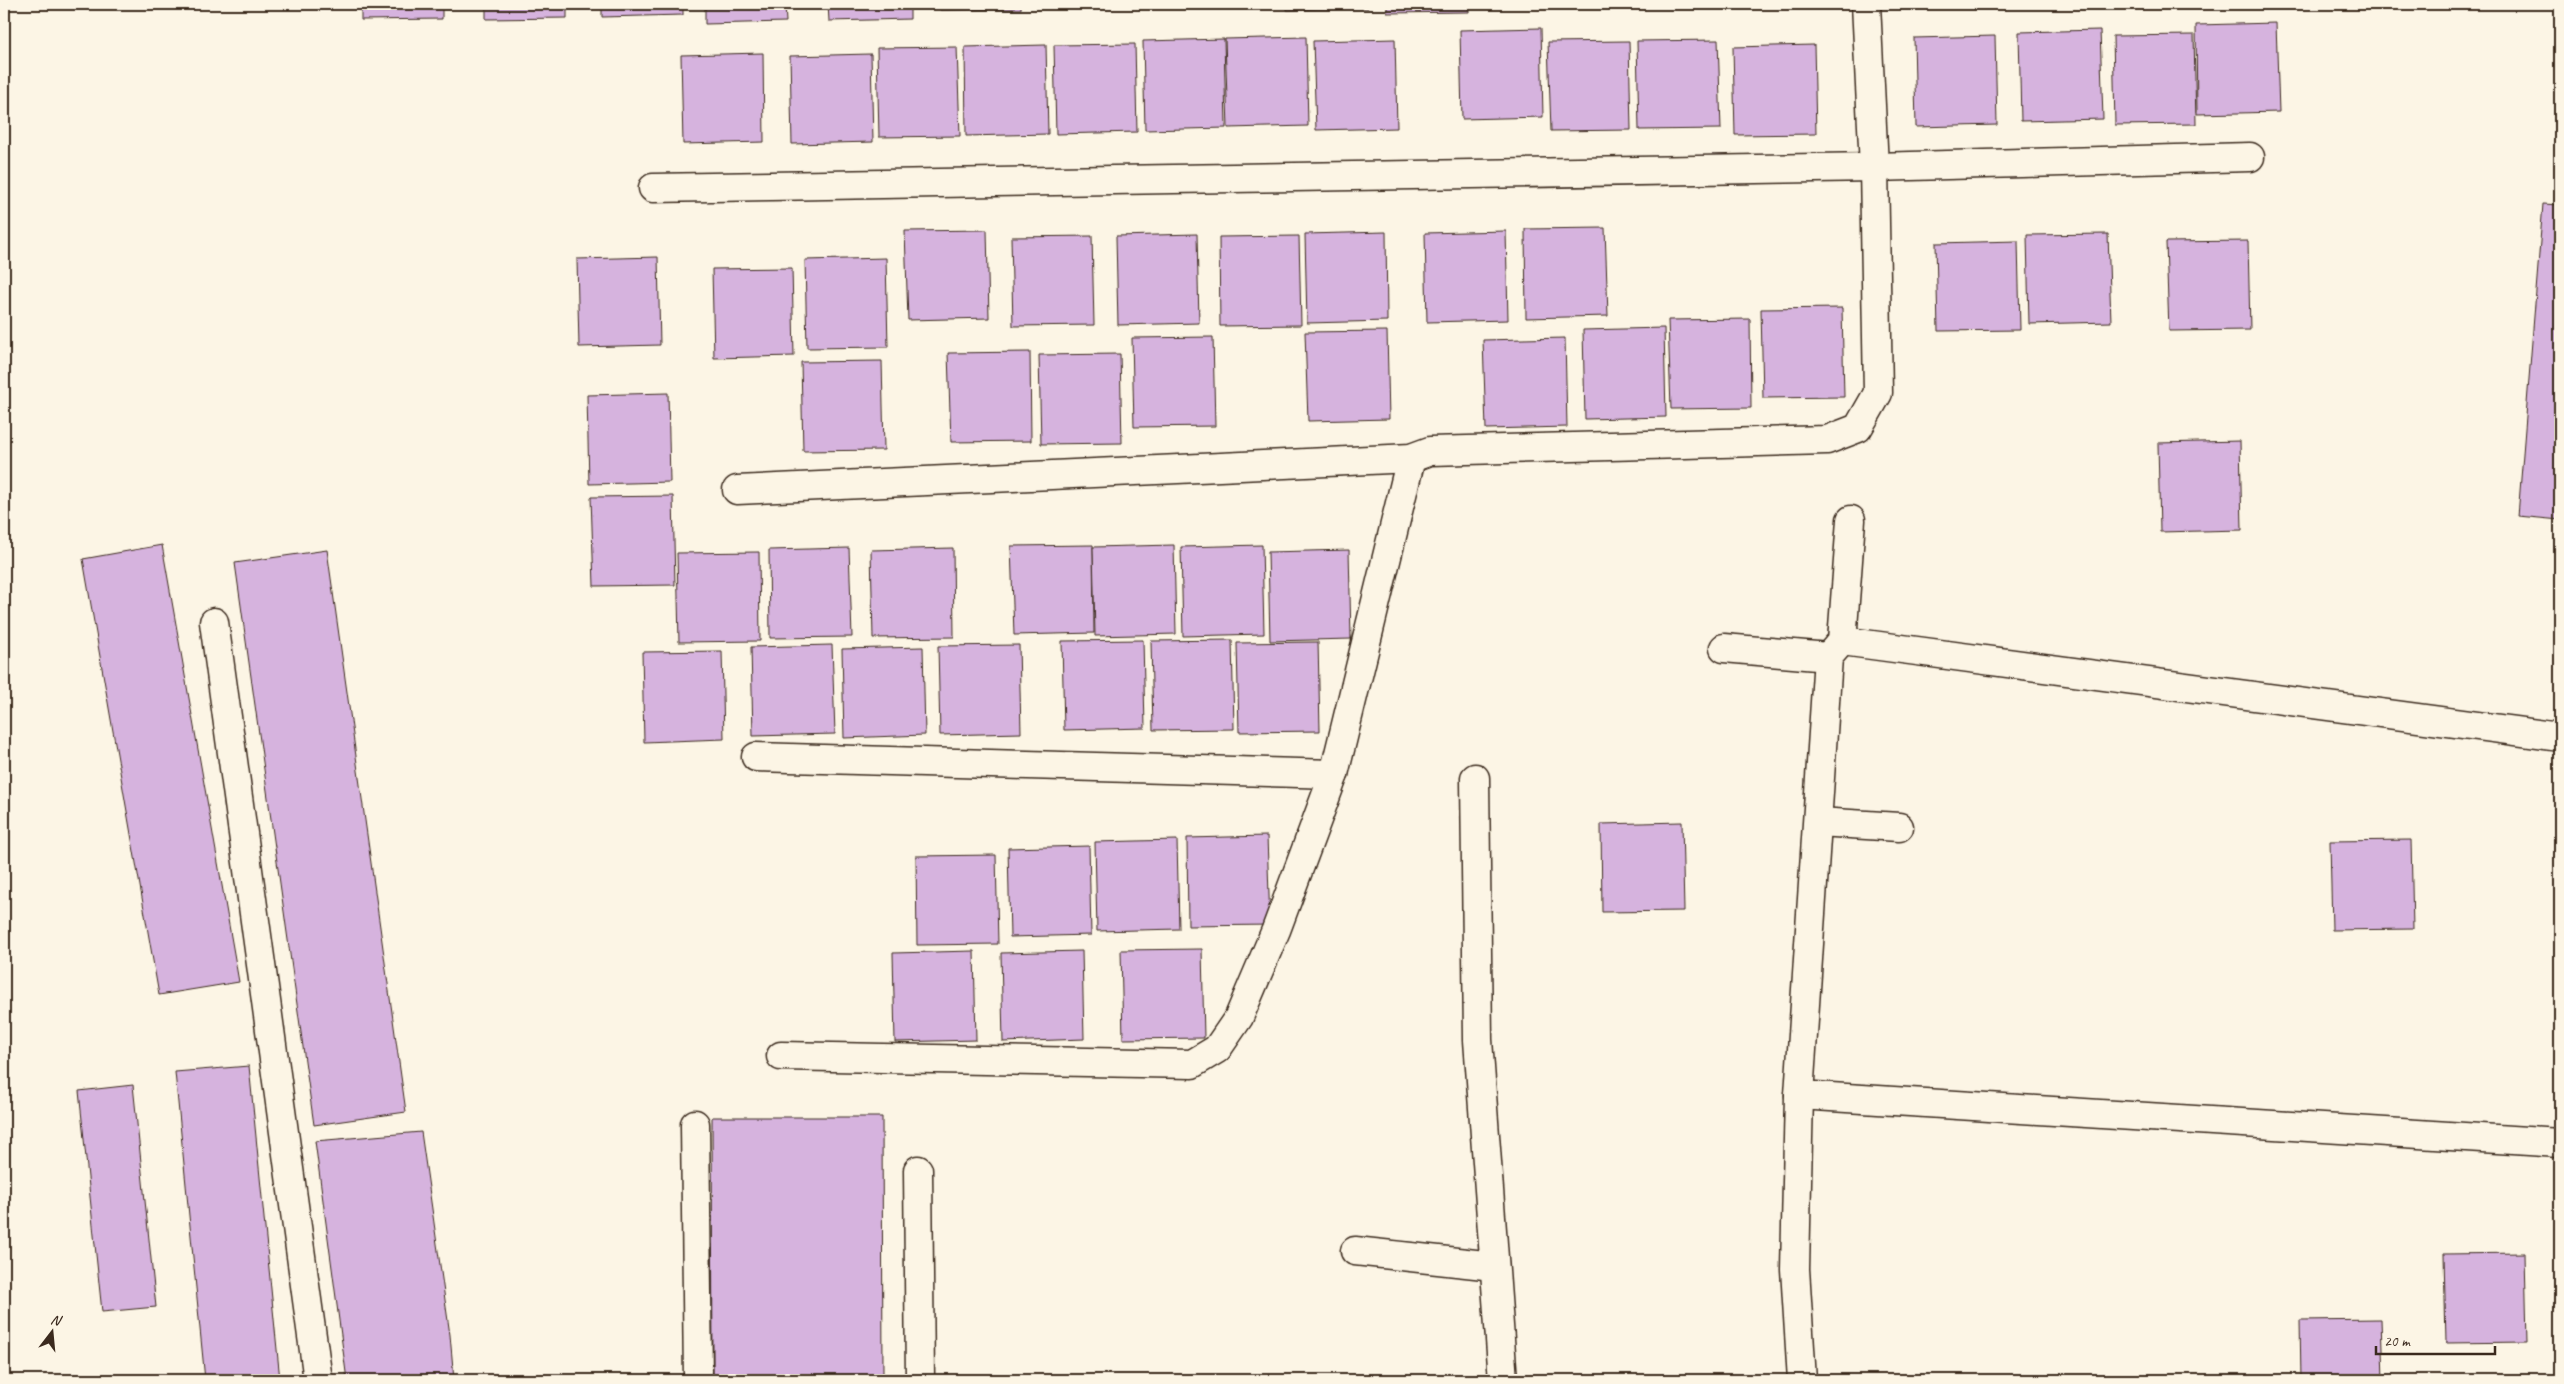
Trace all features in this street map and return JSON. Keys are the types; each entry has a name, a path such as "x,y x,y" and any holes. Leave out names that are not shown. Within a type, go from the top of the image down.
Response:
{"street":[{"path":"737,490 1411,458 1430,451 1827,440 1858,428 1878,393 1874,167 1866,4"},
{"path":"653,188 1874,167 2250,157"},
{"path":"781,1056 1192,1064 1217,1049 1239,1017 1276,930 1334,774 1411,458"},
{"path":"1802,1380 1795,1269 1798,1095 1818,822 1850,520"},
{"path":"214,622 318,1380"},
{"path":"1724,648 1835,649 2560,737"},
{"path":"756,757 1334,774"},
{"path":"1475,778 1478,1040 1503,1380"},
{"path":"1818,822 1900,827"},
{"path":"1798,1095 2560,1143"},
{"path":"695,1124 698,1380"},
{"path":"918,1170 920,1380"},
{"path":"1355,1251 1494,1266"}],"building":[{"path":"361,4 442,4 442,19 361,20"},
{"path":"486,4 567,4 567,18 486,19"},
{"path":"602,4 683,4 683,15 602,17"},
{"path":"705,4 785,4 786,22 705,24"},
{"path":"828,4 910,4 910,19 829,21"},
{"path":"939,4 1021,4 1021,9 940,10"},
{"path":"1059,4 1140,4 1140,6 1059,7"},
{"path":"1287,4 1368,4 1368,8 1287,10"},
{"path":"1387,4 1469,4 1469,12 1387,13"},
{"path":"2276,23 2279,112 2197,114 2196,25"},
{"path":"1541,28 1543,117 1462,119 1460,30"},
{"path":"2100,30 2103,119 2021,121 2019,32"},
{"path":"2194,35 2196,124 2115,125 2113,36"},
{"path":"1995,36 1997,125 1916,127 1914,38"},
{"path":"1306,37 1308,126 1228,128 1225,39"},
{"path":"1224,39 1226,128 1145,130 1143,41"},
{"path":"1395,39 1397,128 1316,130 1313,41"},
{"path":"1718,40 1721,129 1639,130 1637,41"},
{"path":"1629,41 1631,130 1551,131 1548,42"},
{"path":"1135,44 1137,132 1056,134 1054,45"},
{"path":"1046,45 1048,134 966,136 965,47"},
{"path":"1814,45 1816,134 1735,135 1733,47"},
{"path":"957,47 960,136 879,137 877,48"},
{"path":"763,53 764,142 683,144 681,55"},
{"path":"871,54 873,142 792,144 790,56"},
{"path":"2543,204 2560,205 2560,520 2518,516"},
{"path":"1605,228 1608,316 1526,318 1525,229"},
{"path":"987,230 989,318 908,320 905,231"},
{"path":"1506,231 1508,320 1427,322 1425,233"},
{"path":"1386,232 1387,321 1307,323 1305,234"},
{"path":"1197,234 1199,323 1118,325 1116,236"},
{"path":"2108,234 2111,322 2029,324 2027,235"},
{"path":"1092,236 1094,325 1013,326 1011,237"},
{"path":"1299,236 1301,325 1220,326 1219,237"},
{"path":"2018,241 2020,330 1938,331 1936,243"},
{"path":"2248,241 2250,330 2169,331 2166,242"},
{"path":"658,257 660,345 579,347 577,259"},
{"path":"886,258 888,347 807,348 805,260"},
{"path":"792,268 794,356 714,358 712,269"},
{"path":"1842,308 1844,397 1763,398 1761,309"},
{"path":"1750,319 1751,408 1671,409 1668,320"},
{"path":"1664,328 1666,417 1585,419 1583,330"},
{"path":"1387,331 1389,419 1308,421 1305,332"},
{"path":"1213,337 1215,426 1134,427 1132,338"},
{"path":"1565,338 1567,427 1486,429 1483,340"},
{"path":"1030,352 1031,441 951,442 948,353"},
{"path":"1120,354 1122,443 1041,444 1039,355"},
{"path":"882,361 884,450 803,451 801,362"},
{"path":"668,393 670,482 589,484 587,395"},
{"path":"2240,441 2242,530 2160,532 2158,443"},
{"path":"673,496 675,585 594,586 591,497"},
{"path":"162,545 239,982 159,995 83,559"},
{"path":"1093,545 1094,633 1014,635 1011,546"},
{"path":"1174,545 1176,634 1095,636 1093,547"},
{"path":"1262,545 1264,634 1183,636 1181,547"},
{"path":"849,548 852,637 770,638 769,550"},
{"path":"953,548 954,637 873,638 871,550"},
{"path":"327,550 406,1112 314,1125 235,563"},
{"path":"1349,550 1351,639 1270,641 1268,552"},
{"path":"759,552 760,641 679,642 677,553"},
{"path":"1143,640 1145,728 1064,730 1062,641"},
{"path":"1232,640 1234,729 1153,730 1151,641"},
{"path":"1318,642 1320,731 1239,732 1237,643"},
{"path":"832,645 835,734 753,736 751,647"},
{"path":"1019,645 1021,733 940,735 938,646"},
{"path":"923,647 925,735 844,738 842,649"},
{"path":"722,651 724,739 644,742 642,652"},
{"path":"1682,822 1684,911 1602,912 1601,824"},
{"path":"1267,836 1270,925 1188,926 1187,838"},
{"path":"1177,840 1179,929 1097,931 1095,842"},
{"path":"2411,840 2413,929 2332,930 2330,841"},
{"path":"1089,846 1091,935 1010,937 1008,848"},
{"path":"996,855 998,944 917,945 916,856"},
{"path":"1202,949 1204,1038 1123,1039 1121,950"},
{"path":"974,951 976,1040 895,1042 893,953"},
{"path":"1082,951 1084,1039 1003,1042 1001,953"},
{"path":"249,1066 280,1380 205,1380 175,1072"},
{"path":"133,1085 156,1307 102,1312 79,1091"},
{"path":"712,1117 882,1117 883,1380 713,1380"},
{"path":"421,1132 450,1335 454,1380 347,1380 315,1141"},
{"path":"2525,1253 2527,1342 2446,1343 2444,1254"},
{"path":"2381,1319 2383,1380 2301,1380 2300,1320"}]}
